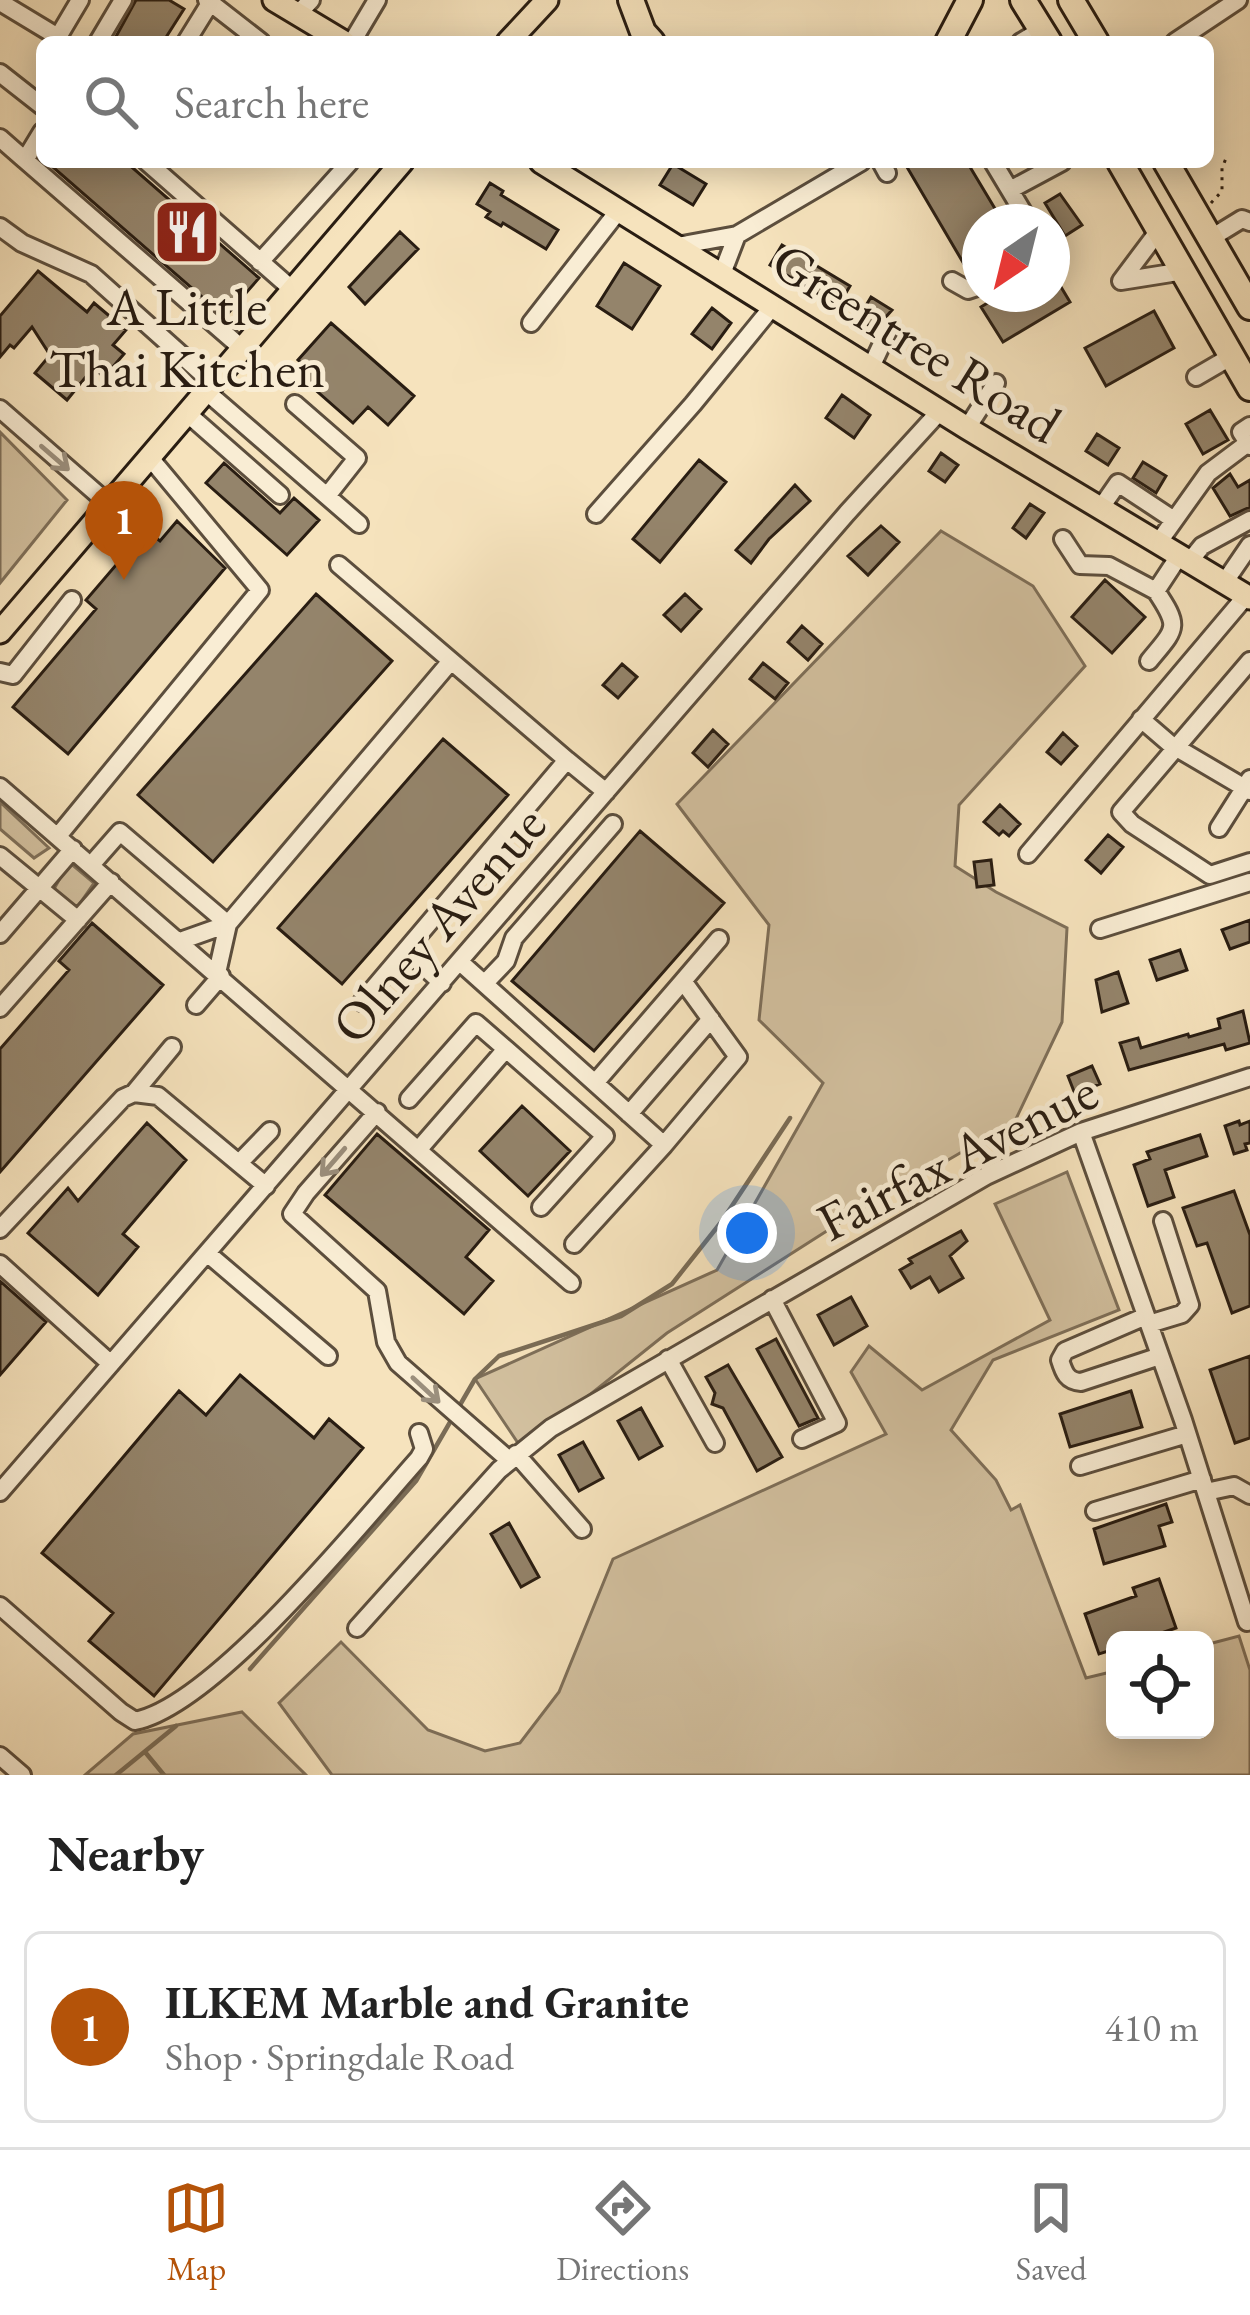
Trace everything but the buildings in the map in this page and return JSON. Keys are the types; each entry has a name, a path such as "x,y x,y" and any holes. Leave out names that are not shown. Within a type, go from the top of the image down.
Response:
{"highway":[{"path":"631,0 647,36"},
{"path":"951,36 970,0"},
{"path":"1023,0 1036,36"},
{"path":"1071,0 1092,36"},
{"path":"1124,168 1250,388"},
{"path":"1170,168 1250,307"}],"main road":[{"path":"274,0 304,7 340,36"},
{"path":"514,36 547,0"},
{"path":"0,632 397,168"},
{"name":"Greentree Road","path":"551,168 1249,598"}],"street":[{"path":"59,36 80,0"},
{"path":"102,36 123,0"},
{"path":"352,36 377,0"},
{"path":"1184,36 1238,0"},
{"path":"190,36 210,1 254,36"},
{"path":"0,2 56,36"},
{"path":"0,73 36,101"},
{"path":"0,138 244,350"},
{"path":"25,160 36,142"},
{"path":"154,168 294,291"},
{"path":"260,262 345,168"},
{"path":"677,246 737,235 851,168"},
{"path":"997,168 1018,204"},
{"path":"1010,190 1051,168"},
{"path":"531,323 620,210"},
{"path":"1211,238 1242,218 1250,222"},
{"path":"0,226 22,243 91,274 359,524"},
{"path":"1160,230 1121,281 1184,272"},
{"path":"722,274 737,235"},
{"path":"0,242 22,243"},
{"path":"952,281 962,289"},
{"path":"596,514 773,306"},
{"path":"871,367 888,331"},
{"path":"1196,376 1232,356"},
{"path":"968,428 996,383"},
{"path":"295,404 358,458 327,496"},
{"path":"0,410 111,506"},
{"name":"Olney Avenue","path":"0,1492 940,411"},
{"path":"189,415 280,495"},
{"path":"1158,543 1208,473 1249,438"},
{"path":"58,836 260,590 151,459"},
{"path":"1100,508 1118,483 1174,520"},
{"path":"1156,591 1184,559 1250,520"},
{"path":"1063,539 1080,565 1109,566 1156,591 1173,614 1174,627 1149,661"},
{"path":"1224,583 1246,557"},
{"path":"339,565 606,792"},
{"path":"1028,854 1249,598"},
{"path":"0,672 13,675 72,600"},
{"path":"1250,661 1121,812 1210,875 1250,862"},
{"path":"180,941 228,924 451,662"},
{"path":"1141,719 1176,748 1248,786 1219,828"},
{"path":"362,1002 567,760"},
{"path":"0,787 572,1283"},
{"path":"485,983 506,961 514,938 614,824"},
{"path":"91,865 120,832 228,924"},
{"path":"0,934 73,849"},
{"path":"0,856 78,920"},
{"path":"0,1008 111,882"},
{"path":"1100,929 1250,882"},
{"path":"196,1005 219,975 228,924"},
{"path":"595,1083 719,939"},
{"path":"407,951 442,983"},
{"path":"460,962 664,1145"},
{"path":"574,1244 738,1057 683,981"},
{"path":"629,1114 711,1019"},
{"path":"409,1099 476,1023 605,1136 541,1208"},
{"path":"0,1228 123,1098 134,1093 172,1047"},
{"path":"419,1149 506,1049"},
{"name":"Fairfax Avenue","path":"357,1628 512,1457 551,1428 986,1176 1081,1132 1250,1077"},
{"path":"134,1093 166,1101 266,1186"},
{"path":"377,1112 292,1214 380,1297 386,1342 398,1363 512,1457 582,1529"},
{"path":"239,1163 270,1131"},
{"path":"1081,1132 1249,1621"},
{"path":"1160,1356 1082,1382 1065,1375 1060,1360 1065,1351 1148,1320 1182,1314 1190,1305 1163,1221"},
{"path":"207,1253 328,1356"},
{"path":"0,1264 111,1364"},
{"path":"772,1299 837,1423 802,1439"},
{"path":"668,1360 715,1443"},
{"path":"0,1606 121,1712 135,1720 150,1718 252,1642 419,1458 424,1449 419,1433"},
{"path":"1080,1466 1187,1434"},
{"path":"1096,1511 1204,1485 1234,1486 1250,1495"},
{"path":"0,1756 22,1775"}],"path":[{"path":"1209,204 1222,191 1227,156"}],"shaded area":[{"path":"0,432 67,500 0,583"},
{"path":"941,531 1033,586 1085,666 959,805 955,866 1067,928 1062,1022 1015,1121 833,1227 667,1333 522,1449 475,1379 717,1270 823,1083 759,1020 769,925 677,804"},
{"path":"0,802 49,848 34,858 0,829"},
{"path":"69,862 94,883 76,909 54,889"},
{"path":"1067,1172 1119,1310 993,1360 951,1430 996,1480 1011,1510 1020,1505 1086,1678 1106,1673 1106,1739 1214,1739 1214,1643 1239,1636 1250,1670 1250,1775 332,1775 279,1703 341,1642 428,1730 485,1751 520,1743 559,1692 613,1559 886,1434 851,1372 869,1346 922,1390 1050,1320 995,1204"},
{"path":"242,1712 306,1775 85,1775 133,1734"}],"waterway":[{"path":"250,1669 416,1481 475,1379 499,1356 621,1316 672,1284 722,1221 790,1118"},
{"path":"116,1775 176,1726"},
{"path":"145,1752 164,1775"}],"place":[{"name":"A Little Thai Kitchen","path":"187,232"},
{"name":"ILKEM Marble and Granite","path":"124,580"}]}
